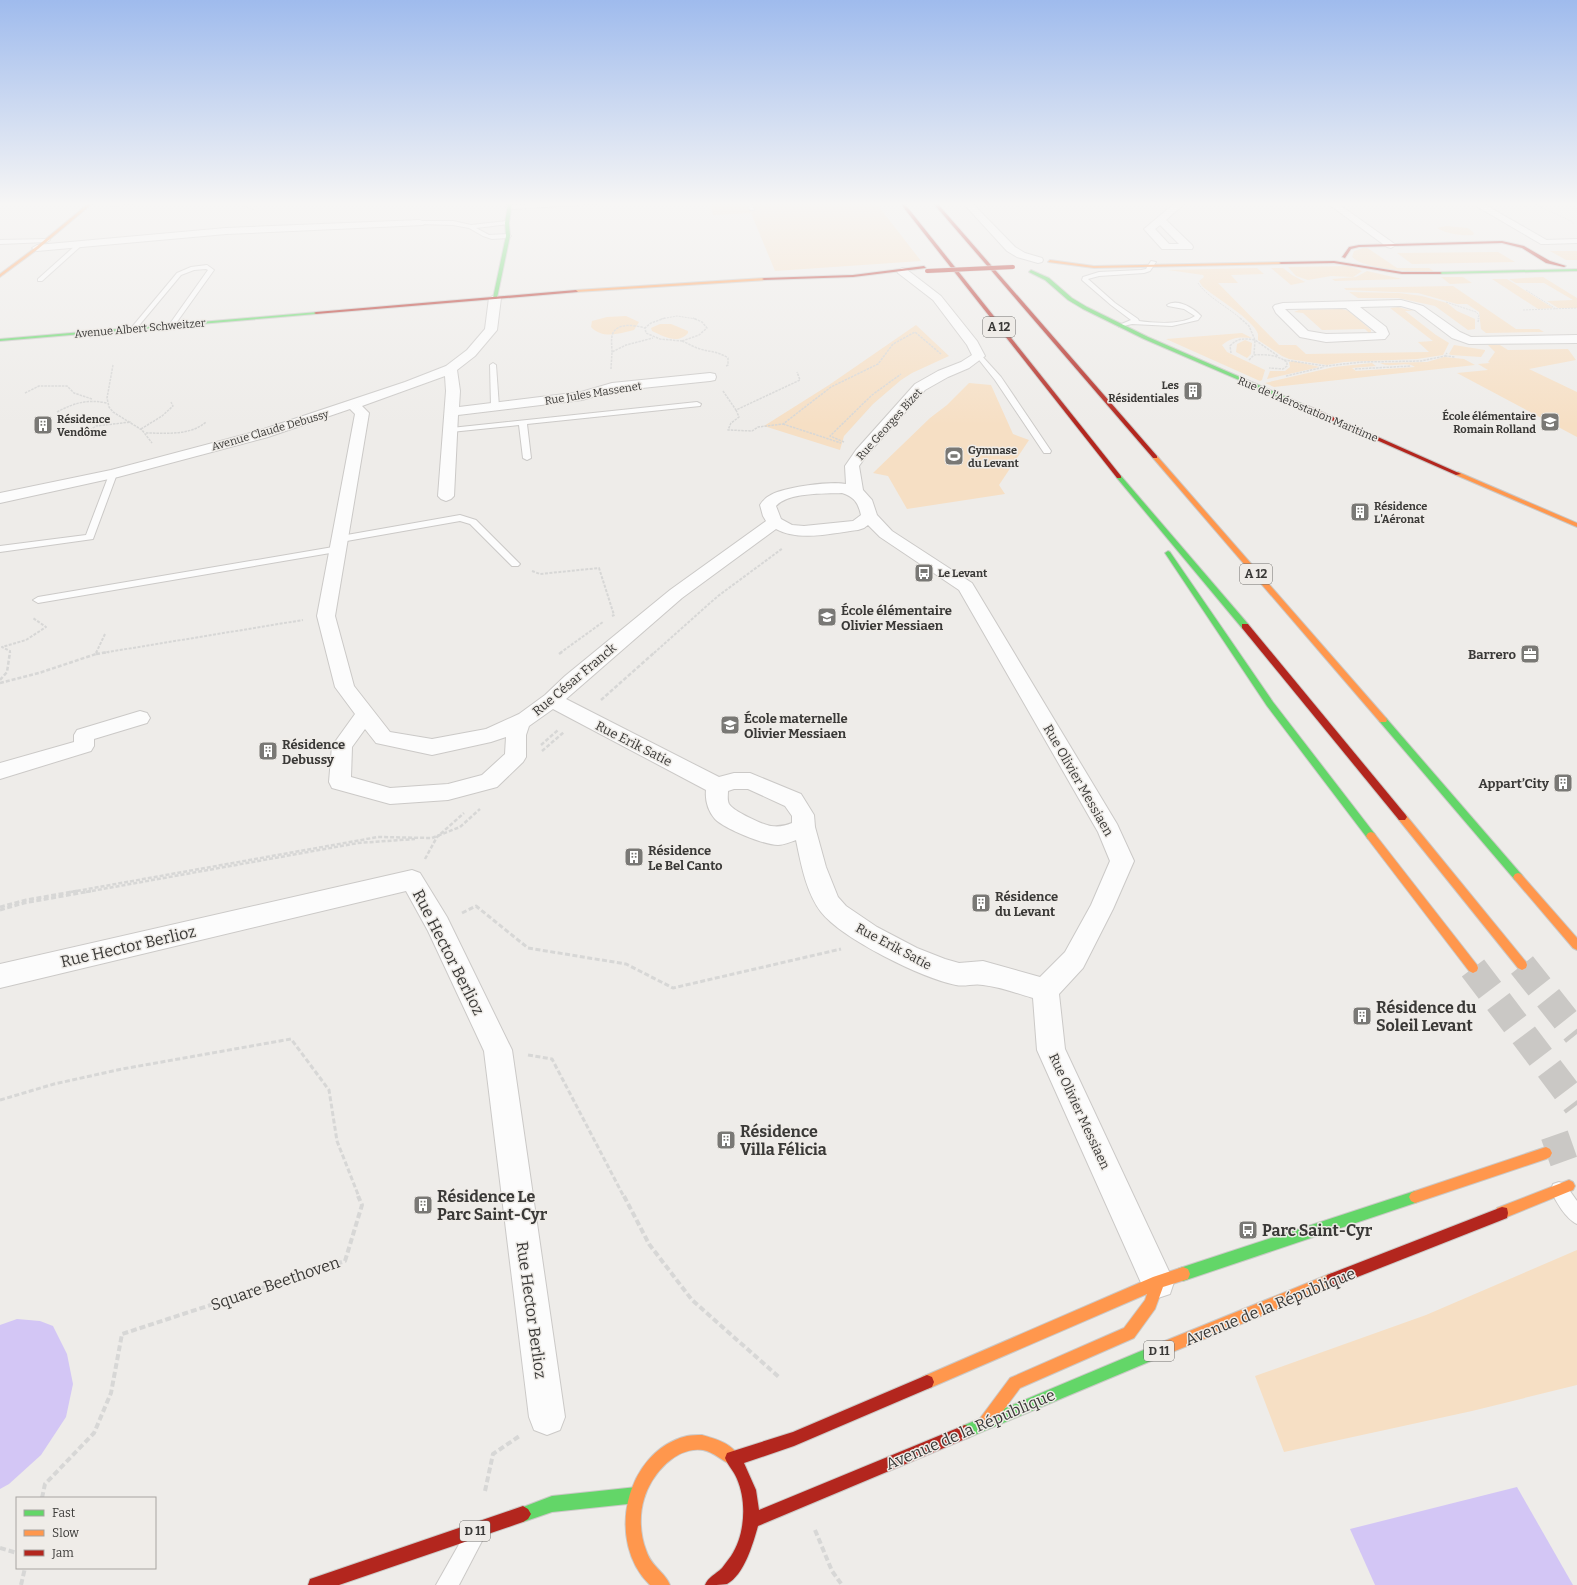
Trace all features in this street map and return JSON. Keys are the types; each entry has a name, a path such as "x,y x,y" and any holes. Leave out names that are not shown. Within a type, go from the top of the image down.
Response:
{"main road":[{"path":"495,298 499,277"},
{"name":"Avenue Albert Schweitzer","path":"0,340 603,289 747,280 827,277"},
{"name":"A 12","path":"960,277 1097,450 1305,698 1522,965"},
{"name":"A 12","path":"999,277 1577,945"},
{"name":"Rue de l'Aérostation Maritime","path":"1055,277 1070,299 1091,312 1255,386 1577,525"},
{"path":"1097,450 1155,535"},
{"path":"1164,548 1270,704 1473,968"},
{"path":"734,1460 794,1439 1158,1282 1253,1252 1546,1153"},
{"name":"Avenue de la République","path":"751,1521 1266,1306 1564,1188"},
{"path":"986,1422 1015,1383 1128,1333 1150,1304 1158,1282"},
{"path":"662,1585 646,1569 637,1548 633,1521 637,1496 647,1473 662,1454 680,1444 700,1441 718,1447 734,1460 744,1477 750,1498 751,1521 745,1545 735,1566 719,1582 713,1585"},
{"name":"D 11","path":"316,1585 552,1504 637,1496"}],"street":[{"path":"910,277 937,298 973,344 979,356"},
{"name":"Avenue Claude Debussy","path":"0,498 113,474 263,434 353,405 451,369 471,353 491,330 495,298"},
{"path":"1349,305 1382,330 1383,334 1381,336 1326,338 1304,334 1280,311 1279,307 1283,306 1401,304 1419,308 1456,335 1469,340 1577,339"},
{"name":"Rue Georges Bizet","path":"855,491 852,466 861,453 920,387 943,374 965,365 979,356"},
{"path":"446,496 453,391 451,369"},
{"name":"Rue Jules Massenet","path":"452,412 582,396 612,387 710,377"},
{"name":"Rue César Franck","path":"353,405 362,413 340,544 326,616 344,687 383,738 432,747 492,734 520,721 552,700 572,681 676,594 775,522"},
{"name":"Rue Georges Bizet","path":"825,488 852,472"},
{"path":"825,488 842,488 855,491 862,496 866,504 863,520 804,531 788,529 775,522 771,516 768,506 773,499 786,494 825,488"},
{"name":"Rue Olivier Messiaen","path":"863,520 966,587 1109,830 1122,861 1101,909 1074,960 1044,990 1051,1050 1158,1282"},
{"name":"Rue Erik Satie","path":"552,700 717,786 734,781 750,781 793,800 803,815 804,827 821,887 830,905 845,920 879,940 935,968 957,974 981,973 1044,990"},
{"path":"365,715 342,746 340,782 390,796 448,792 489,781 514,757 516,735 520,721"},
{"path":"0,771 84,746 84,735 140,718"},
{"path":"717,786 716,799 723,813 762,834 781,836 793,833 804,827"},
{"name":"Rue Hector Berlioz","path":"0,976 412,880 438,925 498,1050 546,1417"}],"lane":[{"path":"40,280 43,277"},
{"path":"134,328 177,277"},
{"path":"172,325 206,277"},
{"path":"1089,277 1085,278 1085,280 1134,321 1154,325 1177,324 1196,320 1198,316 1186,307 1170,305"},
{"path":"1121,326 1134,321 1183,316"},
{"path":"979,356 998,379 1047,451"},
{"path":"493,365 495,407"},
{"path":"451,430 697,404"},
{"path":"523,423 526,458"},
{"path":"0,549 90,537 113,474"},
{"path":"38,600 340,544 389,529 460,518 473,522 515,564"},
{"path":"1564,1188 1577,1215"},
{"path":"447,1585 477,1530"}],"path":[{"path":"1197,281 1202,288 1230,308 1248,326 1255,340 1287,362 1287,366 1283,369 1268,368 1264,380"},
{"path":"1521,287 1556,309"},
{"path":"1523,310 1577,308"},
{"path":"672,316 691,317 704,322 707,328 704,333 695,338 682,341 664,341 653,338 646,333 645,328 654,320 672,316"},
{"path":"612,387 612,335 616,330 627,325 645,328"},
{"path":"783,424 831,387 878,364 893,344 915,332 944,357 965,365"},
{"path":"1255,386 1264,380 1326,366 1375,362 1421,361 1445,356 1456,335"},
{"path":"612,352 626,345 653,338"},
{"path":"1236,355 1231,352 1230,346 1233,342 1243,339 1255,340"},
{"path":"1245,359 1250,360 1254,355 1255,340"},
{"path":"682,341 703,350 720,352 728,358 728,365 715,370 710,377 716,382 736,410 739,417 731,423 728,430 752,430 758,427 783,424 811,434 858,447 861,453"},
{"path":"1254,355 1278,356"},
{"path":"939,357 944,357"},
{"path":"1284,360 1326,366"},
{"path":"1375,362 1382,367"},
{"path":"113,365 114,374 107,403 112,413 132,422 151,438 159,461"},
{"path":"1355,369 1411,366"},
{"path":"849,443 830,436 872,395 906,370"},
{"path":"736,410 800,380 797,372"},
{"path":"25,394 39,386 67,386 74,393 92,400 107,403"},
{"path":"57,412 74,402 92,400"},
{"path":"141,429 162,416 173,406 171,402"},
{"path":"84,434 96,426 132,422"},
{"path":"145,433 180,432 202,427 206,422"},
{"path":"515,564 540,574 600,568 614,615 559,654"},
{"path":"0,681 7,672 10,651 2,647 20,644 37,635 46,627 33,618 38,600"},
{"path":"0,681 39,673 96,654 326,616"},
{"path":"96,654 105,634"},
{"path":"0,910 24,903 358,843 437,837"},
{"path":"476,906 528,948 626,964 673,988 879,940"},
{"name":"Square Beethoven","path":"0,1100 54,1084 291,1039 328,1090 337,1141 362,1205 345,1261 122,1334 110,1393 94,1433 45,1484 42,1497"},
{"path":"498,1050 552,1059 649,1244 692,1300 780,1378"},
{"path":"477,1530 493,1454 546,1417"},
{"path":"802,1500 832,1571 842,1585"},
{"path":"0,1548 16,1553"},
{"path":"21,1585 25,1569"}],"shaded area":[{"path":"1204,277 1233,277 1238,283 1218,283 1279,345 1296,345 1306,354 1429,352 1418,342 1433,341 1390,308 1398,307 1413,311 1405,311 1449,343 1443,355 1417,359 1344,362 1327,365 1289,359 1258,340 1258,334 1255,328 1249,322 1233,308 1202,286 1199,281"},
{"path":"1282,277 1296,277 1305,282 1291,285"},
{"path":"1299,277 1325,277 1308,280"},
{"path":"1356,277 1393,277 1402,279 1335,281 1332,279"},
{"path":"1441,277 1463,277 1472,283 1450,284"},
{"path":"1543,277 1577,298 1577,308 1558,308 1547,301 1573,300 1544,283 1516,283 1509,279"},
{"path":"1492,279 1507,279 1553,308 1538,309"},
{"path":"1453,286 1516,329 1539,329 1544,332 1486,333 1481,329 1479,312 1467,304 1457,304 1418,293 1346,290 1344,288"},
{"path":"1349,292 1399,293 1422,296 1447,303 1457,311 1475,319 1475,329 1468,330 1435,306 1398,298 1358,298"},
{"path":"1342,309 1349,311 1371,330 1371,332 1369,333 1365,329 1322,330 1303,313 1294,312 1299,310"},
{"path":"626,316 639,322 634,330 617,334 605,334 595,331 591,327 592,321 607,317"},
{"path":"660,324 671,324 688,331 688,333 684,337 675,339 652,331 651,328"},
{"path":"916,325 949,356 912,373 901,380 873,404 844,436 840,450 764,426 829,385"},
{"path":"1242,333 1252,338 1236,338 1229,340 1222,345 1227,352 1265,370 1262,380 1260,381 1166,339"},
{"path":"1245,340 1252,343 1251,354 1247,358 1236,352 1237,344"},
{"path":"1454,345 1485,351 1481,357 1451,355 1449,354"},
{"name":"École élémentaire Romain Rolland","path":"1488,345 1500,345 1508,350 1568,349 1576,360 1529,369 1577,392 1577,437 1457,373 1488,370 1478,364 1490,363 1488,362 1495,352"},
{"path":"1444,357 1464,359 1475,365 1274,387 1265,383 1334,367 1372,363 1376,366 1352,368 1356,371 1415,367 1407,364 1384,365 1380,363 1427,362"},
{"path":"1293,361 1320,367 1267,379 1270,371 1285,371 1290,367 1289,362"},
{"name":"Gymnase du Levant","path":"969,383 991,385 1013,434 1029,440 999,485 1005,494 907,509 888,476 873,473"},
{"path":"1577,1250 1577,1385 1472,1411 1284,1452 1255,1376 1426,1315"},
{"path":"17,1319 40,1321 53,1326 67,1354 73,1384 66,1417 41,1455 9,1484 0,1489 0,1325"},
{"path":"1517,1487 1573,1585 1375,1585 1350,1529"}],"tunnel":[{"path":"1522,965 1577,1034"},
{"path":"1473,968 1577,1105"},
{"path":"1546,1153 1577,1142"}],"traffic: fast":[{"path":"495,298 499,277"},
{"path":"1043,277 1070,299 1085,308 1146,338 1306,407"},
{"path":"0,340 316,313"},
{"path":"1119,477 1245,626"},
{"path":"1168,553 1270,704 1371,836"},
{"path":"1383,720 1518,877"},
{"path":"1183,1274 1415,1197"},
{"path":"965,1432 1165,1348"},
{"path":"523,1514 552,1504 637,1495"}],"traffic: slow":[{"path":"576,291 764,279"},
{"path":"1155,457 1383,720"},
{"path":"1458,474 1577,525"},
{"path":"1402,817 1522,965"},
{"path":"1371,836 1473,968"},
{"path":"1518,877 1577,945"},
{"path":"1415,1197 1546,1153"},
{"path":"1502,1213 1569,1186"},
{"path":"927,1382 1158,1282 1183,1274"},
{"path":"1165,1348 1332,1280"},
{"path":"986,1422 1015,1383 1129,1333 1150,1304 1158,1282"},
{"path":"662,1585 646,1568 640,1558 635,1541 633,1524 634,1507 642,1483 661,1457 674,1448 688,1443 702,1442 717,1447 732,1458"}],"traffic: jam":[{"path":"764,279 824,277"},
{"path":"961,277 1119,477"},
{"path":"999,277 1155,457"},
{"path":"316,313 576,291"},
{"path":"1306,407 1458,474"},
{"path":"1245,626 1402,817"},
{"path":"1332,1280 1502,1213"},
{"path":"734,1459 794,1439 927,1382"},
{"path":"751,1521 965,1432"},
{"path":"713,1585 727,1574 737,1560 745,1544 750,1526 751,1508 749,1490 742,1473 732,1458"},
{"path":"316,1585 523,1514"}],"place":[{"name":"Les Résidentiales","path":"1193,391"},
{"name":"École élémentaire Romain Rolland","path":"1550,422"},
{"name":"Résidence Vendôme","path":"43,425"},
{"name":"Gymnase du Levant","path":"954,456"},
{"name":"Résidence L'Aéronat","path":"1360,512"},
{"name":"Le Levant","path":"924,573"},
{"name":"École élémentaire Olivier Messiaen","path":"827,617"},
{"name":"Barrero","path":"1530,654"},
{"name":"École maternelle Olivier Messiaen","path":"730,725"},
{"name":"Résidence Debussy","path":"268,751"},
{"name":"Appart’City","path":"1563,783"},
{"name":"Résidence Le Bel Canto","path":"634,857"},
{"name":"Résidence du Levant","path":"981,903"},
{"name":"Résidence du Soleil Levant","path":"1362,1016"},
{"name":"Résidence Villa Félicia","path":"726,1140"},
{"name":"Résidence Le Parc Saint-Cyr","path":"423,1205"},
{"name":"Parc Saint-Cyr","path":"1248,1230"}]}
